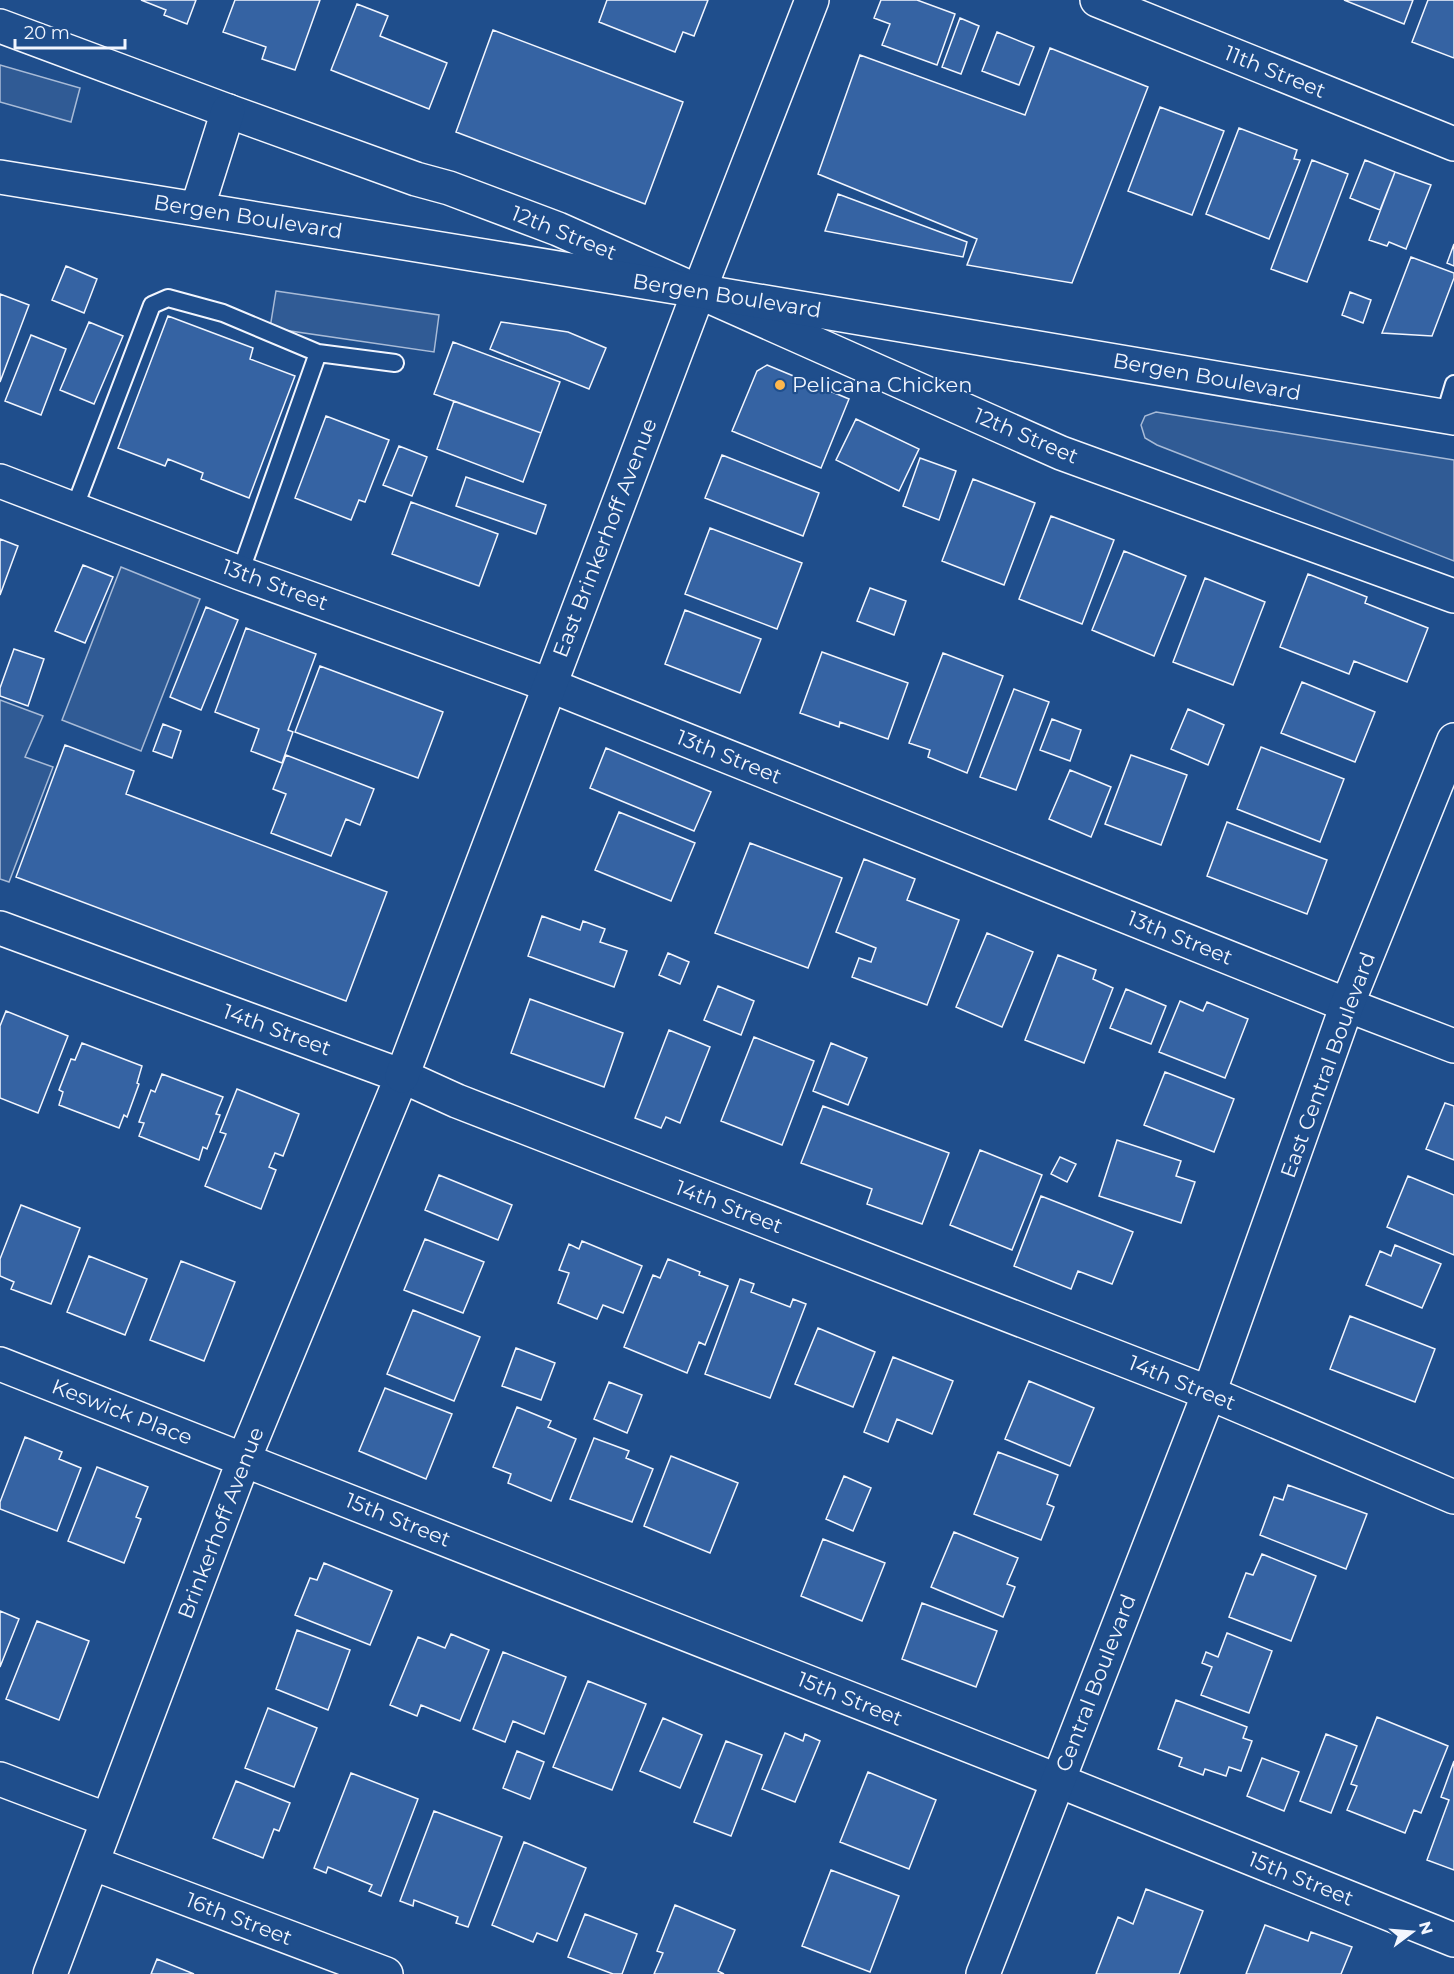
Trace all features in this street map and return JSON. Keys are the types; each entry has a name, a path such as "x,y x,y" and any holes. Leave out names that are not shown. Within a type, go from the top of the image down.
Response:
{"street":[{"name":"East Brinkerhoff Avenue","path":"402,1076 699,291 812,0"},
{"name":"11th Street","path":"1096,0 1454,144"},
{"name":"12th Street","path":"0,26 228,111 416,179 449,188 558,229 1061,453 1454,596"},
{"path":"197,209 228,111"},
{"name":"Bergen Boulevard","path":"0,177 699,291 1449,418"},
{"name":"13th Street","path":"0,480 240,573 549,685 1454,1046"},
{"name":"East Central Boulevard","path":"1209,1393 1347,1005 1454,740"},
{"name":"14th Street","path":"0,928 402,1076 457,1101 1209,1393 1454,1497"},
{"name":"Brinkerhoff Avenue","path":"50,1974 244,1459 402,1076"},
{"name":"Keswick Place","path":"0,1364 244,1459"},
{"name":"Central Boulevard","path":"983,1974 1209,1393"},
{"name":"15th Street","path":"244,1459 1059,1781 1454,1940"},
{"path":"0,1779 108,1820"},
{"name":"16th Street","path":"92,1863 386,1974"}],"lane":[{"path":"74,509 153,305 168,298 223,313 318,353 395,363"},
{"path":"240,573 318,353"},
{"path":"1449,418 1454,384"}],"shaded area":[{"path":"0,65 80,88 71,122 0,102"},
{"path":"276,291 439,315 434,352 270,328"},
{"path":"1156,412 1454,460 1454,561 1157,445 1145,438 1141,425 1145,416"},
{"path":"121,567 200,599 141,751 62,720"},
{"path":"0,700 43,716 25,757 53,767 9,882 0,879"}],"building":[{"path":"141,0 196,0 187,24 164,15 166,10"},
{"path":"235,0 320,0 295,70 262,59 266,47 223,32"},
{"path":"607,0 708,0 694,36 683,32 675,52 599,22"},
{"path":"881,0 917,0 955,14 937,65 882,45 890,24 874,18"},
{"path":"1344,0 1413,0 1404,24"},
{"path":"1428,0 1454,0 1454,58 1412,42"},
{"path":"357,4 388,16 380,36 447,63 429,109 331,70"},
{"path":"960,18 979,26 961,74 942,67"},
{"path":"493,30 683,102 645,204 456,132"},
{"path":"997,32 1034,47 1019,85 982,71"},
{"path":"1050,48 1148,87 1072,283 967,265 977,239 818,174 860,55 1025,115"},
{"path":"1160,107 1224,131 1192,215 1128,191"},
{"path":"1239,128 1297,150 1294,159 1300,160 1269,239 1206,214"},
{"path":"1312,160 1348,174 1307,282 1271,269"},
{"path":"1365,160 1395,172 1380,210 1350,198"},
{"path":"1395,172 1431,185 1406,249 1389,242 1387,246 1369,240"},
{"path":"838,194 967,242 963,257 825,231"},
{"path":"1454,244 1454,266 1447,263"},
{"path":"1411,257 1454,273 1432,336 1382,333"},
{"path":"66,266 97,279 84,313 52,300"},
{"path":"1350,292 1371,300 1363,323 1342,315"},
{"path":"0,294 29,305 0,382"},
{"path":"168,316 253,348 250,359 295,376 249,498 201,479 203,473 168,459 165,466 118,448"},
{"path":"89,322 123,336 94,404 60,390"},
{"path":"501,322 568,332 606,348 589,389 490,349"},
{"path":"31,335 66,349 41,415 5,401"},
{"path":"453,342 560,382 541,433 434,394"},
{"path":"767,365 849,399 821,468 732,431 757,371"},
{"path":"454,401 541,433 523,482 437,449"},
{"path":"326,416 389,440 365,502 359,500 351,520 295,498"},
{"path":"856,419 919,449 899,491 836,460"},
{"path":"399,446 427,457 412,496 383,485"},
{"path":"722,455 819,493 803,536 705,498"},
{"path":"920,458 956,471 939,520 903,506"},
{"path":"466,477 546,505 536,534 456,506"},
{"path":"973,479 1035,503 1004,585 942,561"},
{"path":"411,502 498,534 479,586 392,554"},
{"path":"1051,516 1114,540 1082,624 1019,599"},
{"path":"710,528 802,563 777,629 685,594"},
{"path":"0,539 18,546 0,595"},
{"path":"1124,551 1186,576 1154,656 1092,630"},
{"path":"83,565 113,577 85,643 55,631"},
{"path":"1308,574 1367,597 1365,603 1428,628 1407,682 1354,661 1349,674 1280,647"},
{"path":"1205,578 1265,602 1233,685 1173,662"},
{"path":"870,588 906,601 894,635 857,621"},
{"path":"206,607 238,620 201,710 170,697"},
{"path":"685,610 761,639 740,693 665,664"},
{"path":"246,628 316,654 288,730 293,732 282,763 251,751 259,729 215,712"},
{"path":"14,649 44,659 28,706 0,696 0,688"},
{"path":"822,652 908,683 888,739 840,722 839,727 800,713"},
{"path":"943,653 1003,676 967,773 928,757 930,750 909,743"},
{"path":"320,666 443,712 418,778 295,732"},
{"path":"1302,682 1375,712 1355,762 1281,733"},
{"path":"1014,689 1049,702 1016,790 980,777"},
{"path":"1188,709 1224,725 1208,765 1171,749"},
{"path":"1052,719 1081,730 1070,761 1040,750"},
{"path":"163,724 181,731 172,758 153,751"},
{"path":"65,745 134,771 126,794 387,892 346,1001 16,877"},
{"path":"1261,747 1344,779 1320,842 1237,809"},
{"path":"606,748 711,792 694,831 590,788"},
{"path":"286,755 374,789 360,825 346,819 331,856 271,833 286,794 273,789"},
{"path":"1131,755 1187,775 1161,845 1105,824"},
{"path":"1070,770 1111,787 1091,837 1049,819"},
{"path":"619,812 695,843 671,901 595,870"},
{"path":"1227,822 1327,860 1307,914 1207,876"},
{"path":"750,843 842,878 808,968 715,933"},
{"path":"864,859 915,879 907,900 959,920 927,1005 852,977 859,958 871,962 876,948 836,932"},
{"path":"542,916 580,930 583,921 605,929 600,942 627,951 614,987 528,956"},
{"path":"987,933 1033,952 1002,1027 956,1007"},
{"path":"668,953 689,962 680,984 659,975"},
{"path":"1058,955 1096,970 1093,979 1113,988 1084,1063 1025,1040"},
{"path":"718,986 754,1001 741,1035 704,1020"},
{"path":"1126,989 1166,1006 1151,1044 1110,1028"},
{"path":"530,999 623,1033 604,1087 511,1053"},
{"path":"1180,1001 1203,1011 1207,1002 1248,1019 1225,1078 1159,1052"},
{"path":"6,1011 68,1036 38,1113 0,1098 0,1026"},
{"path":"669,1030 710,1047 680,1123 666,1117 661,1128 635,1118"},
{"path":"754,1037 814,1061 782,1145 721,1121"},
{"path":"82,1043 142,1066 137,1083 139,1084 127,1117 124,1115 119,1128 59,1105 63,1092 59,1090 71,1059 75,1060"},
{"path":"831,1043 867,1058 848,1105 813,1091"},
{"path":"1165,1072 1234,1099 1214,1152 1144,1125"},
{"path":"162,1074 223,1097 216,1114 220,1115 207,1149 203,1147 199,1160 139,1136 144,1123 139,1122 151,1090 155,1092"},
{"path":"237,1089 299,1114 283,1156 275,1153 269,1167 276,1170 261,1209 205,1186 226,1134 220,1132"},
{"path":"1445,1103 1454,1106 1454,1160 1426,1149"},
{"path":"823,1106 949,1153 922,1224 867,1204 872,1189 801,1163"},
{"path":"1117,1140 1181,1161 1176,1176 1195,1182 1181,1223 1099,1196"},
{"path":"980,1150 1042,1175 1012,1250 950,1225"},
{"path":"1060,1157 1076,1164 1067,1182 1051,1174"},
{"path":"439,1175 512,1205 498,1240 425,1210"},
{"path":"1408,1176 1454,1195 1454,1255 1387,1227"},
{"path":"1041,1196 1133,1232 1112,1284 1078,1271 1071,1289 1014,1266"},
{"path":"21,1205 80,1228 51,1304 11,1289 14,1282 0,1276 0,1259"},
{"path":"425,1239 484,1262 463,1313 404,1290"},
{"path":"582,1241 642,1266 623,1313 603,1305 597,1319 558,1303 569,1273 559,1270 569,1244 579,1249"},
{"path":"1395,1245 1441,1264 1422,1308 1366,1285 1380,1251 1391,1256"},
{"path":"89,1256 147,1279 125,1335 67,1312"},
{"path":"668,1259 700,1272 699,1275 728,1286 705,1345 699,1342 687,1373 624,1347 653,1275 660,1278"},
{"path":"181,1261 235,1282 204,1361 150,1340"},
{"path":"740,1279 754,1284 751,1292 790,1307 793,1299 806,1304 770,1398 705,1374"},
{"path":"413,1310 480,1337 454,1401 387,1374"},
{"path":"1350,1316 1435,1349 1415,1402 1330,1369"},
{"path":"818,1328 875,1352 853,1407 795,1384"},
{"path":"516,1348 555,1363 541,1400 502,1386"},
{"path":"893,1357 953,1381 932,1434 897,1419 888,1442 864,1432"},
{"path":"1029,1381 1094,1408 1070,1466 1005,1439"},
{"path":"609,1382 642,1395 627,1433 594,1419"},
{"path":"385,1388 452,1414 426,1479 359,1451"},
{"path":"517,1407 551,1421 548,1427 576,1439 551,1501 508,1483 511,1474 493,1467"},
{"path":"25,1437 62,1452 59,1459 81,1468 57,1531 0,1509 0,1502"},
{"path":"594,1438 629,1451 626,1458 653,1469 632,1522 570,1499"},
{"path":"998,1452 1058,1475 1047,1504 1054,1507 1041,1540 974,1514"},
{"path":"671,1456 738,1483 710,1553 644,1526"},
{"path":"97,1467 148,1487 136,1517 141,1519 124,1563 68,1541"},
{"path":"844,1476 871,1488 853,1531 826,1519"},
{"path":"1288,1485 1367,1514 1346,1569 1260,1535 1274,1497 1283,1500"},
{"path":"954,1532 1018,1558 1007,1584 1015,1587 1003,1617 931,1587"},
{"path":"823,1539 885,1563 862,1621 801,1596"},
{"path":"1262,1554 1316,1576 1291,1641 1229,1617 1246,1573 1253,1575"},
{"path":"324,1563 392,1591 370,1645 295,1615 310,1578 317,1580"},
{"path":"922,1603 997,1631 976,1687 902,1659"},
{"path":"0,1611 19,1619 0,1667"},
{"path":"37,1621 89,1641 59,1720 6,1699"},
{"path":"297,1630 350,1650 328,1710 276,1689"},
{"path":"1227,1633 1272,1651 1249,1713 1201,1695 1212,1667 1202,1663 1206,1652 1218,1657"},
{"path":"451,1634 489,1650 460,1721 421,1705 417,1716 390,1705 418,1637 445,1648"},
{"path":"503,1652 566,1677 544,1734 513,1721 505,1742 473,1729"},
{"path":"588,1681 646,1704 612,1790 553,1767"},
{"path":"1176,1700 1247,1727 1243,1738 1252,1741 1241,1771 1229,1767 1226,1776 1205,1769 1203,1775 1179,1766 1182,1758 1158,1749"},
{"path":"268,1708 317,1728 294,1787 245,1768"},
{"path":"1377,1717 1448,1746 1421,1813 1414,1810 1405,1833 1347,1810 1357,1786 1351,1784"},
{"path":"663,1718 702,1735 680,1788 640,1771"},
{"path":"785,1733 803,1741 805,1734 820,1741 795,1802 762,1789"},
{"path":"1326,1734 1357,1746 1331,1813 1300,1801"},
{"path":"726,1741 762,1755 731,1836 694,1822"},
{"path":"517,1751 544,1762 530,1799 503,1788"},
{"path":"1262,1758 1299,1772 1284,1811 1247,1796"},
{"path":"1454,1761 1454,1870 1427,1860 1449,1800 1441,1797"},
{"path":"868,1772 936,1800 909,1869 840,1842"},
{"path":"351,1773 418,1799 381,1896 369,1891 372,1885 328,1867 326,1873 314,1868"},
{"path":"236,1781 290,1803 279,1831 274,1829 263,1858 213,1838"},
{"path":"434,1811 502,1837 468,1927 456,1923 458,1917 414,1900 413,1906 400,1901"},
{"path":"524,1842 586,1868 557,1941 537,1933 533,1942 492,1925"},
{"path":"831,1870 899,1896 870,1972 802,1946"},
{"path":"1146,1889 1203,1911 1179,1974 1096,1974 1118,1917 1133,1924"},
{"path":"675,1905 735,1930 718,1971 724,1974 654,1974 663,1953 657,1951"},
{"path":"585,1914 637,1934 622,1974 613,1974 568,1957"},
{"path":"1265,1925 1308,1941 1311,1932 1352,1947 1341,1974 1246,1974"},
{"path":"157,1959 194,1974 151,1974"}],"place":[{"name":"Pelicana Chicken","path":"780,385"}]}
